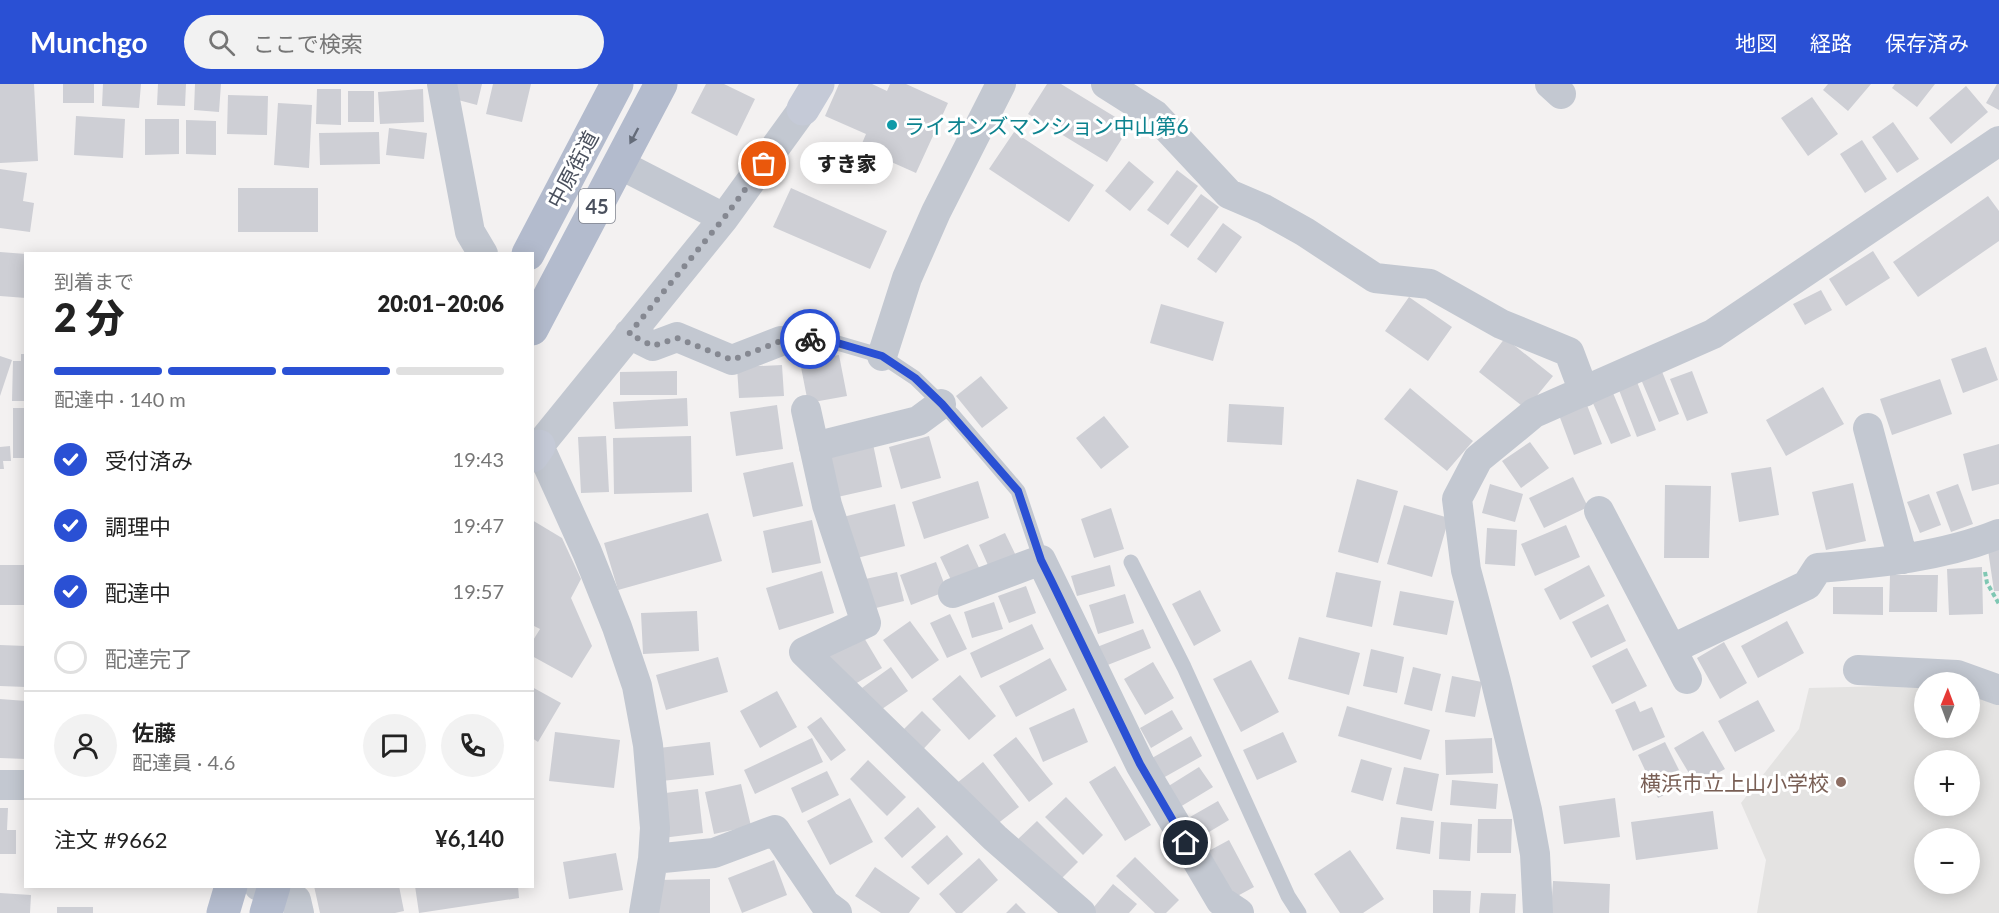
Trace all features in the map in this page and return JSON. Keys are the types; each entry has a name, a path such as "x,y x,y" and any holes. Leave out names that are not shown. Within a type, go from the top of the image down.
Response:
{"main road":[{"name":"中原街道","path":"529,252 617,84"},
{"name":"中原街道","path":"534,325 661,84"},
{"path":"223,913 230,888"}],"street":[{"path":"442,84 471,232 482,252"},
{"path":"882,356 907,278 936,212 1001,84"},
{"path":"1106,84 1155,115 1229,194 1274,215 1375,278 1430,284 1501,324 1569,352 1584,392"},
{"path":"644,913 653,859 655,828 648,745 637,686 596,573 536,451 724,218 811,96"},
{"path":"1538,913 1535,854 1527,810 1466,570 1457,499 1478,459 1534,413 1713,334 1999,141"},
{"path":"619,164 724,218"},
{"path":"629,334 653,346 677,338 732,360 781,341"},
{"path":"814,447 918,421 942,404"},
{"path":"806,410 827,504 866,623 804,652 995,838 1081,913"},
{"path":"1868,428 1903,559"},
{"path":"1599,511 1688,679"},
{"path":"1672,649 1807,585 1818,568 1903,559 1978,542 1999,534"},
{"path":"953,594 1041,560 1140,764 1223,909"},
{"path":"1858,670 1957,675 1999,690"},
{"path":"0,785 24,785"},
{"path":"653,859 714,853 775,830 825,904 837,913"},
{"path":"268,894 296,900 299,913"}],"lane":[{"path":"781,341 813,339 834,342 882,356 915,378 942,404 1018,491 1041,560"},
{"path":"1131,562 1184,667 1288,896 1299,913"}],"shaded area":[{"name":"横浜市立上山小学校","path":"1914,685 1914,738 1980,738 1980,694 1999,703 1999,913 1757,913 1766,860 1741,803 1799,729 1809,688"}],"building":[{"path":"0,84 34,84 38,161 0,163"},
{"path":"63,84 94,84 94,103 63,103"},
{"path":"103,84 141,84 139,108 102,106"},
{"path":"158,84 186,84 185,106 157,105"},
{"path":"195,84 221,84 219,112 194,110"},
{"path":"450,84 482,84 477,105 447,97"},
{"path":"493,84 531,84 522,122 486,114"},
{"path":"706,84 724,84 755,99 737,136 691,113"},
{"name":"ライオンズマンション中山第6","path":"839,84 872,84 887,91 890,84 906,84 948,103 916,173 860,148 866,134 825,116"},
{"path":"1047,84 1061,84 1130,126 1107,162 1028,114"},
{"path":"1828,84 1871,84 1848,111 1823,90"},
{"path":"1895,84 1935,84 1917,107 1892,88"},
{"path":"1999,84 1999,110 1986,103"},
{"path":"1966,86 1988,112 1951,144 1929,118"},
{"path":"317,89 341,89 341,125 316,124"},
{"path":"423,89 424,122 380,124 378,92"},
{"path":"348,91 374,91 374,122 348,122"},
{"path":"228,95 268,96 267,135 227,134"},
{"path":"1812,97 1838,134 1808,156 1781,118"},
{"path":"278,103 312,105 309,168 274,165"},
{"path":"76,116 125,119 123,158 74,155"},
{"path":"145,119 179,119 179,154 145,155"},
{"path":"186,120 216,121 216,155 186,154"},
{"path":"1893,122 1919,159 1897,173 1872,137"},
{"path":"389,128 427,133 424,159 386,155"},
{"path":"379,132 380,164 320,165 319,133"},
{"path":"1014,132 1094,185 1069,222 989,169"},
{"path":"1862,140 1887,179 1865,193 1840,154"},
{"path":"1129,161 1154,182 1130,211 1105,191"},
{"path":"0,169 27,173 23,201 34,203 30,232 0,228"},
{"path":"1177,170 1198,186 1168,225 1147,210"},
{"path":"238,188 318,188 318,232 238,232"},
{"path":"791,188 887,231 870,269 773,227"},
{"path":"1201,194 1219,207 1188,248 1170,235"},
{"path":"1988,196 1999,211 1999,241 1918,297 1893,262"},
{"path":"1223,223 1242,237 1216,273 1197,259"},
{"path":"1873,251 1890,278 1846,306 1829,279"},
{"path":"0,252 24,254 24,298 0,296"},
{"path":"1821,290 1832,310 1805,325 1793,304"},
{"path":"1409,297 1452,327 1428,361 1385,331"},
{"path":"1161,304 1224,322 1213,361 1150,343"},
{"path":"1505,338 1553,376 1526,409 1479,372"},
{"path":"1986,347 1998,380 1963,393 1951,359"},
{"path":"21,354 24,354 24,401 12,401 13,361 21,361"},
{"path":"839,355 847,396 808,403 800,362"},
{"path":"0,356 12,360 0,396"},
{"path":"782,365 784,396 739,398 737,367"},
{"path":"1661,369 1679,414 1659,422 1640,377"},
{"path":"677,371 677,395 620,395 620,372"},
{"path":"1692,371 1708,413 1687,421 1670,379"},
{"path":"981,376 1008,408 982,428 956,396"},
{"path":"1940,379 1952,414 1892,435 1880,399"},
{"path":"1637,382 1656,430 1637,437 1619,390"},
{"path":"1823,387 1844,424 1786,456 1766,420"},
{"path":"1410,388 1473,441 1447,471 1384,419"},
{"path":"1613,393 1631,436 1611,444 1592,401"},
{"path":"687,398 688,426 615,429 613,402"},
{"path":"1229,404 1284,407 1282,445 1227,442"},
{"path":"777,405 783,449 736,456 730,412"},
{"path":"1587,405 1602,444 1574,455 1559,415"},
{"path":"13,408 24,408 24,458 13,458"},
{"path":"1104,416 1129,447 1101,469 1076,438"},
{"path":"606,436 609,492 581,493 578,437"},
{"path":"691,436 692,492 614,494 613,438"},
{"path":"929,436 941,478 901,489 889,447"},
{"path":"1530,442 1549,468 1521,488 1502,461"},
{"path":"873,444 882,487 833,498 823,455"},
{"path":"1999,444 1999,484 1972,491 1963,454"},
{"path":"10,446 11,461 3,461 4,469 0,469 0,447"},
{"path":"793,462 803,506 753,517 743,473"},
{"path":"1771,467 1779,515 1739,522 1731,473"},
{"path":"1573,477 1588,507 1544,528 1529,498"},
{"path":"1357,479 1398,491 1378,563 1338,552"},
{"path":"978,481 989,518 924,539 912,502"},
{"path":"1853,483 1866,541 1826,550 1812,492"},
{"path":"1490,484 1523,494 1515,522 1482,513"},
{"path":"1958,484 1973,524 1951,532 1936,492"},
{"path":"1665,485 1711,486 1709,558 1664,558"},
{"path":"1929,494 1941,525 1920,533 1907,502"},
{"path":"895,504 905,546 849,560 839,518"},
{"path":"1404,505 1449,518 1432,577 1387,564"},
{"path":"1111,508 1124,549 1094,558 1081,519"},
{"path":"708,513 722,561 618,590 604,543"},
{"path":"812,520 821,563 772,573 763,531"},
{"path":"534,521 562,538 581,579 571,598 592,646 572,678 534,657 534,639 540,629 534,626"},
{"path":"1566,525 1580,557 1535,576 1521,544"},
{"path":"1487,528 1517,530 1515,566 1485,564"},
{"path":"1005,533 1018,560 991,572 979,545"},
{"path":"968,544 980,570 953,584 940,557"},
{"path":"1999,548 1999,591 1994,591 1988,550"},
{"path":"936,562 947,591 911,605 900,575"},
{"path":"0,565 24,565 24,605 0,605"},
{"path":"1110,565 1115,586 1077,596 1071,576"},
{"path":"1589,565 1605,596 1560,620 1544,589"},
{"path":"1982,567 1983,614 1949,615 1947,569"},
{"path":"822,571 834,613 779,630 766,588"},
{"path":"897,572 904,601 868,610 861,580"},
{"path":"1336,572 1381,581 1372,627 1326,617"},
{"path":"1890,575 1938,575 1937,612 1889,612"},
{"path":"1026,586 1036,613 1009,623 998,596"},
{"path":"1833,587 1883,587 1883,615 1833,614"},
{"path":"1200,590 1221,631 1194,646 1172,604"},
{"path":"1400,591 1454,601 1447,635 1393,625"},
{"path":"1125,594 1134,623 1098,634 1089,605"},
{"path":"994,602 1003,629 972,638 964,612"},
{"path":"1608,604 1626,641 1591,658 1572,622"},
{"path":"697,611 699,651 643,654 641,613"},
{"path":"950,614 967,649 947,658 930,623"},
{"path":"910,621 939,660 912,679 883,640"},
{"path":"1787,621 1804,653 1758,678 1741,646"},
{"path":"1032,624 1044,649 981,678 970,653"},
{"path":"1143,629 1151,648 1105,666 1097,647"},
{"path":"863,636 882,668 845,690 826,658"},
{"path":"1299,637 1360,653 1349,695 1288,679"},
{"path":"1724,642 1747,683 1720,699 1697,658"},
{"path":"0,645 24,646 24,687 0,686"},
{"path":"1627,648 1647,686 1612,704 1592,666"},
{"path":"1371,649 1404,657 1397,693 1363,686"},
{"path":"718,657 728,692 666,710 656,675"},
{"path":"1050,658 1067,690 1016,717 999,686"},
{"path":"1251,660 1279,712 1241,732 1213,679"},
{"path":"1153,662 1174,698 1145,715 1124,679"},
{"path":"891,667 908,691 872,716 855,693"},
{"path":"1413,667 1441,674 1432,711 1404,704"},
{"path":"960,675 996,716 969,740 932,699"},
{"path":"1452,676 1482,682 1475,717 1445,712"},
{"path":"534,688 561,703 538,742 534,739"},
{"path":"777,691 797,727 760,748 740,711"},
{"path":"0,699 24,701 24,759 0,758"},
{"path":"1758,700 1775,731 1735,752 1718,721"},
{"path":"1635,701 1640,712 1652,707 1665,737 1633,751 1615,710"},
{"path":"1347,706 1430,730 1421,760 1338,736"},
{"path":"1074,708 1088,742 1043,762 1029,728"},
{"path":"1172,710 1183,729 1151,748 1140,728"},
{"path":"922,711 941,730 916,757 896,737"},
{"path":"821,717 846,750 831,761 807,727"},
{"path":"1703,731 1725,769 1696,785 1674,748"},
{"path":"555,732 620,740 614,788 549,781"},
{"path":"1283,732 1297,762 1257,780 1243,750"},
{"path":"1191,736 1202,756 1163,778 1152,758"},
{"path":"1016,737 1053,784 1029,802 993,755"},
{"path":"812,738 823,762 755,794 744,770"},
{"path":"1492,738 1493,773 1446,775 1445,740"},
{"path":"710,742 714,775 662,781 659,748"},
{"path":"1665,742 1686,784 1658,798 1638,755"},
{"path":"1361,759 1392,768 1383,801 1351,792"},
{"path":"868,760 906,797 887,816 850,779"},
{"path":"983,762 1019,807 992,828 957,783"},
{"path":"1115,766 1151,825 1125,841 1089,782"},
{"path":"1199,767 1213,787 1180,807 1167,787"},
{"path":"1404,767 1439,774 1432,811 1396,804"},
{"path":"827,771 839,795 802,813 791,788"},
{"path":"1452,780 1498,784 1496,809 1450,805"},
{"path":"741,784 751,826 714,834 705,792"},
{"path":"698,789 703,833 662,838 657,794"},
{"path":"1066,797 1103,835 1083,855 1045,817"},
{"path":"850,798 873,842 830,865 807,821"},
{"path":"1615,798 1620,837 1564,844 1559,806"},
{"path":"1218,801 1229,820 1194,841 1183,821"},
{"path":"918,807 936,827 902,858 884,838"},
{"path":"0,808 8,808 7,830 16,830 16,854 0,854"},
{"path":"1713,811 1718,849 1636,860 1631,822"},
{"path":"1401,817 1434,821 1430,854 1396,849"},
{"path":"1478,819 1512,819 1511,853 1477,853"},
{"path":"1037,821 1078,862 1057,883 1015,842"},
{"path":"1441,822 1472,824 1470,861 1439,859"},
{"path":"947,835 963,854 928,885 911,867"},
{"path":"1229,840 1254,887 1230,900 1205,853"},
{"path":"1350,850 1384,899 1363,913 1340,913 1314,874"},
{"path":"616,853 623,890 569,899 563,862"},
{"path":"1135,857 1179,900 1166,913 1155,913 1116,876"},
{"path":"979,858 998,880 962,913 956,913 939,894"},
{"path":"774,860 787,895 742,913 728,878"},
{"path":"875,867 920,898 909,913 881,913 855,896"},
{"path":"710,879 710,913 658,913 657,880"},
{"path":"1553,881 1610,884 1609,913 1551,913"},
{"path":"1113,884 1137,904 1129,913 1089,913"},
{"path":"314,888 399,888 404,911 395,913 320,913"},
{"path":"415,888 518,888 519,898 419,913"},
{"path":"1433,890 1471,891 1470,913 1433,913"},
{"path":"0,893 31,895 30,913 0,913"},
{"path":"1481,893 1516,894 1515,913 1479,913"},
{"path":"1016,903 1026,913 1006,913"},
{"path":"57,907 93,907 93,913 57,913"}],"way so far":[{"path":"764,164 724,218 629,334 653,346 677,338 732,360 781,341 810,339"}],"place":[{"name":"ライオンズマンション中山第6","path":"892,125"},
{"name":"すき家","path":"764,164"},
{"name":"横浜市立上山小学校","path":"1841,782"}],"route":[{"path":"810,339 834,342 882,356 915,378 953,415 1018,491 1041,560 1140,764 1186,843"}]}
